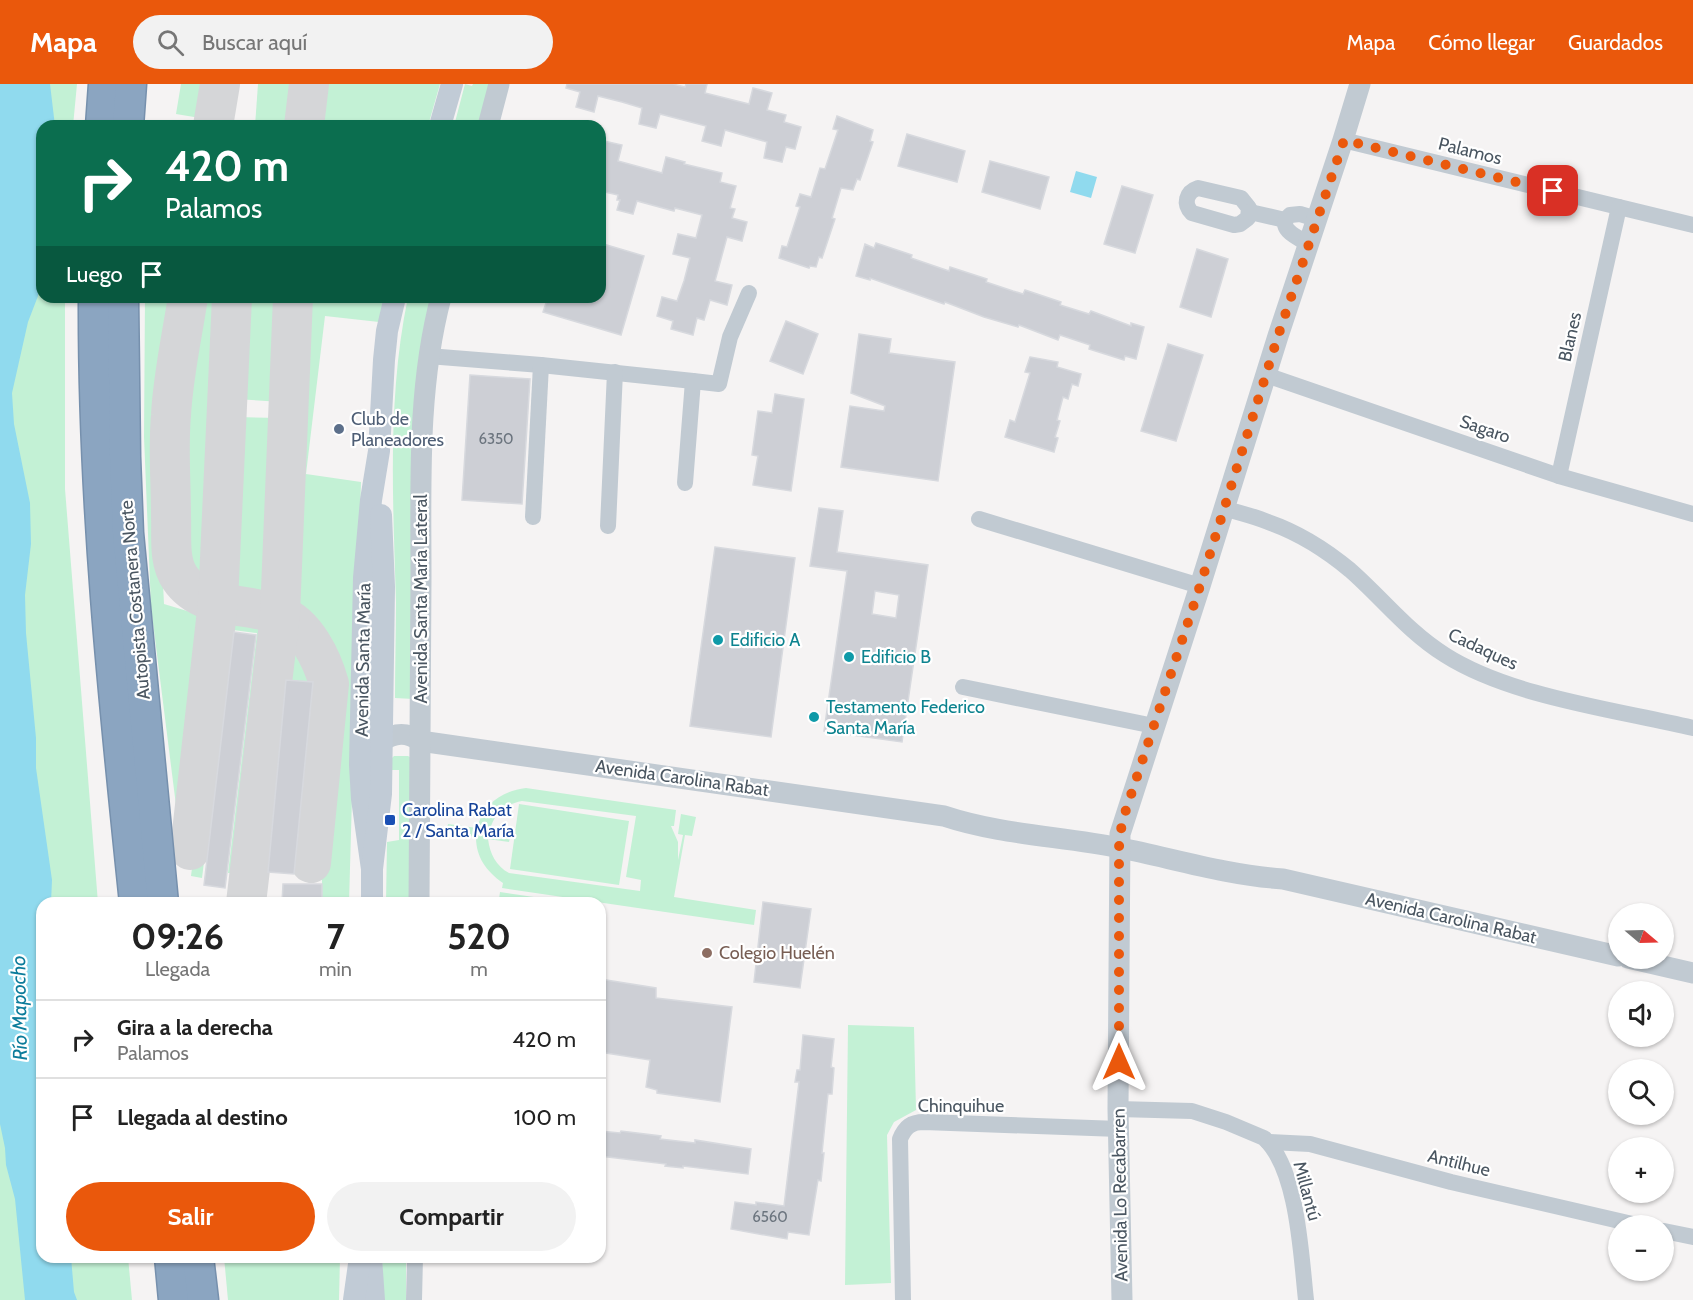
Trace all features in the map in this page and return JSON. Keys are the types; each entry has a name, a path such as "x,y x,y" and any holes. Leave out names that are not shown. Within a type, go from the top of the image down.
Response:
{"highway":[{"path":"101,120 104,84"},
{"path":"128,120 131,84"},
{"name":"Autopista Costanera Norte","path":"94,303 99,499 118,740 134,897"},
{"name":"Autopista Costanera Norte","path":"123,303 122,355 128,533 162,897"},
{"path":"165,1263 165,1300"},
{"path":"171,1263 174,1300"},
{"path":"199,1263 202,1300"}],"main road":[{"path":"442,120 452,84"},
{"name":"Avenida Santa María","path":"372,897 372,869 380,816 371,741 364,578 379,451 387,331 393,303"},
{"path":"354,1300 359,1263"},
{"path":"371,1263 374,1300"}],"street":[{"path":"490,120 499,84"},
{"name":"Avenida Lo Recabarren","path":"1122,1300 1118,1119 1120,841 1154,726 1344,140 1360,84"},
{"name":"Palamos","path":"1344,140 1693,225"},
{"name":"Blanes","path":"1558,476 1619,207"},
{"path":"1250,213 1285,220"},
{"path":"1309,244 1287,230 1284,225 1285,220 1290,214 1317,219"},
{"path":"428,356 615,372 719,384 730,337 749,293"},
{"name":"Avenida Santa María Lateral","path":"419,897 421,510 425,381 440,303"},
{"path":"533,518 541,365"},
{"path":"608,526 615,372"},
{"name":"Sagaro","path":"1266,375 1558,476 1693,514"},
{"path":"685,483 693,381"},
{"name":"Cadaques","path":"1224,508 1288,530 1320,548 1350,570 1417,635 1458,663 1496,679 1555,697 1693,728"},
{"path":"978,519 1200,586"},
{"path":"963,687 1154,726"},
{"name":"Avenida Carolina Rabat","path":"371,741 391,735 410,735 420,741 944,816 982,816 1243,864 1283,879 1608,954"},
{"path":"1673,969 1693,974"},
{"path":"1118,1119 1192,1112 1226,1122 1264,1138 1268,1142"},
{"name":"Chinquihue","path":"903,1300 900,1139 904,1130 914,1122 1118,1119"},
{"name":"Antilhue","path":"1268,1142 1310,1144 1451,1182 1608,1218"},
{"name":"Millantú","path":"1268,1142 1278,1157 1288,1185 1297,1227 1306,1300"},
{"path":"1674,1233 1693,1237"},
{"path":"414,1300 415,1263"}],"green space":[{"path":"0,84 77,84 74,120 36,120 36,303 65,303 65,489 98,897 36,897 36,1263 129,1263 132,1300 0,1300"},
{"path":"181,84 204,84 200,118 176,114"},
{"path":"258,84 301,84 298,120 255,120"},
{"path":"312,84 440,84 430,120 309,120"},
{"path":"465,84 472,86 473,84 489,84 481,120 456,120"},
{"path":"145,303 172,303 155,422 164,604 207,617 182,853 151,607 144,437"},
{"path":"200,303 225,303 209,582 185,556 179,537 178,467 188,370"},
{"path":"242,303 286,303 282,402 235,399"},
{"path":"297,303 384,303 379,322 325,316 306,474 361,482 349,897 322,897 322,880 313,879 333,680 326,658 311,631 304,623 285,610"},
{"path":"407,303 435,303 413,699 395,698 393,449 401,335"},
{"path":"237,417 280,418 275,577 268,593 257,600 226,595"},
{"path":"225,615 264,620 269,624 242,873 228,873 257,633 233,630 202,878 191,876"},
{"path":"298,640 312,661 321,685 302,876 294,874 312,682 286,680 268,872 257,870 283,642"},
{"path":"394,756 408,756 413,759 410,897 386,897 387,842 399,840 399,770 388,770 388,762"},
{"path":"526,788 676,810 674,826 671,826 678,842 678,860 683,835 678,834 681,814 696,817 692,836 685,835 674,897 756,910 754,925 606,903 606,897 563,897 502,888 503,883 492,874 480,857 476,837 446,833 448,824 477,828 489,805 509,792","holes":["522,801 636,816 626,877 641,880 640,891 509,873 497,863 492,855 488,839 509,842 511,833 490,830 494,819 511,804"]},
{"path":"519,804 629,821 619,885 510,869"},
{"path":"500,892 534,897 499,897"},
{"path":"848,1025 914,1027 916,1110 894,1122 887,1135 891,1283 845,1285"},
{"path":"225,1263 340,1263 339,1300 228,1300"},
{"path":"382,1263 406,1263 406,1300 383,1300"}],"water":[{"name":"Río Mapocho","path":"0,84 50,84 54,120 36,120 36,301 28,322 12,393 14,424 30,503 31,544 25,595 26,633 36,738 36,768 52,880 51,897 36,897 36,1263 72,1263 77,1300 25,1300 15,1199 6,1165 0,1124"},
{"path":"1076,171 1097,177 1091,198 1070,192"}],"building":[{"path":"567,84 673,84 685,87 686,84 707,84 705,93 749,104 753,88 772,93 767,110 786,115 784,122 801,127 795,149 786,147 782,162 764,158 767,142 725,130 721,146 702,141 706,126 660,114 656,128 639,124 642,108 622,102 598,96 594,112 576,107 580,92 566,88"},
{"path":"837,116 873,130 870,141 873,142 860,180 857,179 853,190 841,188 832,218 835,219 822,258 819,257 816,267 810,266 809,268 779,258 782,246 787,247 800,207 796,206 800,194 811,197 820,168 825,169 838,130 833,129"},
{"path":"907,134 965,151 957,182 898,166"},
{"path":"606,141 622,145 618,161 662,173 666,157 722,173 720,182 736,186 730,208 735,209 732,218 747,222 742,241 727,237 715,281 732,285 727,305 710,300 704,320 697,318 693,335 671,329 673,321 657,316 662,297 677,301 690,258 673,254 678,234 696,238 702,215 675,208 674,211 637,201 633,214 617,210 620,200 617,200 618,195 606,192"},
{"path":"990,161 1049,177 1040,209 982,192"},
{"path":"1122,186 1153,195 1135,253 1104,244"},
{"path":"876,243 949,271 950,267 987,279 986,282 1013,291 1023,294 1025,290 1061,302 1060,305 1089,314 1091,311 1131,326 1131,323 1144,327 1136,359 1125,356 1124,360 1089,349 1090,345 1060,335 1058,340 1019,325 1018,327 984,317 945,302 944,304 870,278 870,280 856,276 865,244 874,248"},
{"path":"606,245 644,256 621,335 543,312 546,303 606,303"},
{"path":"1197,249 1228,259 1211,317 1180,307"},
{"path":"786,321 818,334 803,374 770,361"},
{"path":"859,334 891,339 889,353 955,362 938,481 841,467 850,406 884,411 885,406 851,393"},
{"path":"1168,344 1203,355 1176,441 1141,431"},
{"path":"1030,357 1058,362 1057,367 1081,374 1078,386 1072,384 1068,399 1063,397 1057,420 1060,421 1055,437 1058,438 1054,452 1005,437 1010,420 1015,422 1030,373 1025,372"},
{"path":"470,375 530,379 522,504 462,500"},
{"path":"775,394 804,399 791,491 753,485 758,456 752,455 758,411 772,413"},
{"name":"Edificio B","path":"819,508 843,511 837,552 928,565 902,742 824,731 847,571 810,566","holes":["875,591 899,595 896,618 872,614"]},
{"name":"Edificio A","path":"715,547 795,558 771,737 690,726"},
{"path":"234,632 256,635 225,888 204,885"},
{"path":"286,680 313,682 294,874 268,872"},
{"path":"283,884 322,884 322,897 282,897"},
{"path":"763,902 811,909 800,988 754,982"},
{"path":"606,980 656,988 656,998 732,1007 720,1102 657,1093 657,1090 646,1087 650,1060 606,1053"},
{"path":"803,1035 834,1039 831,1067 834,1068 832,1094 828,1094 821,1181 818,1180 809,1235 788,1232 787,1239 731,1229 735,1202 784,1206 799,1082 795,1082 797,1070 800,1070"},
{"path":"621,1131 661,1136 660,1139 695,1143 695,1140 751,1149 748,1174 665,1166 666,1164 606,1157 606,1132 620,1133"}],"taxiway":[{"path":"214,120 220,84"},
{"path":"305,120 309,84"},
{"path":"187,303 170,427 172,556 176,571 189,589 213,601 267,611 289,620 298,626 312,644 322,664 329,684 311,863"},
{"path":"190,850 218,602 232,303"},
{"path":"247,897 280,615 293,303"}],"place":[{"name":"Club de Planeadores","path":"339,429"},
{"name":"Edificio A","path":"718,640"},
{"name":"Edificio B","path":"849,657"},
{"name":"Testamento Federico Santa María","path":"814,717"},
{"name":"Carolina Rabat 2 / Santa María","path":"390,820"},
{"name":"Colegio Huelén","path":"707,953"}],"route":[{"path":"1119,1062 1119,847 1122,822 1200,586 1278,336 1344,140 1553,191"}]}
